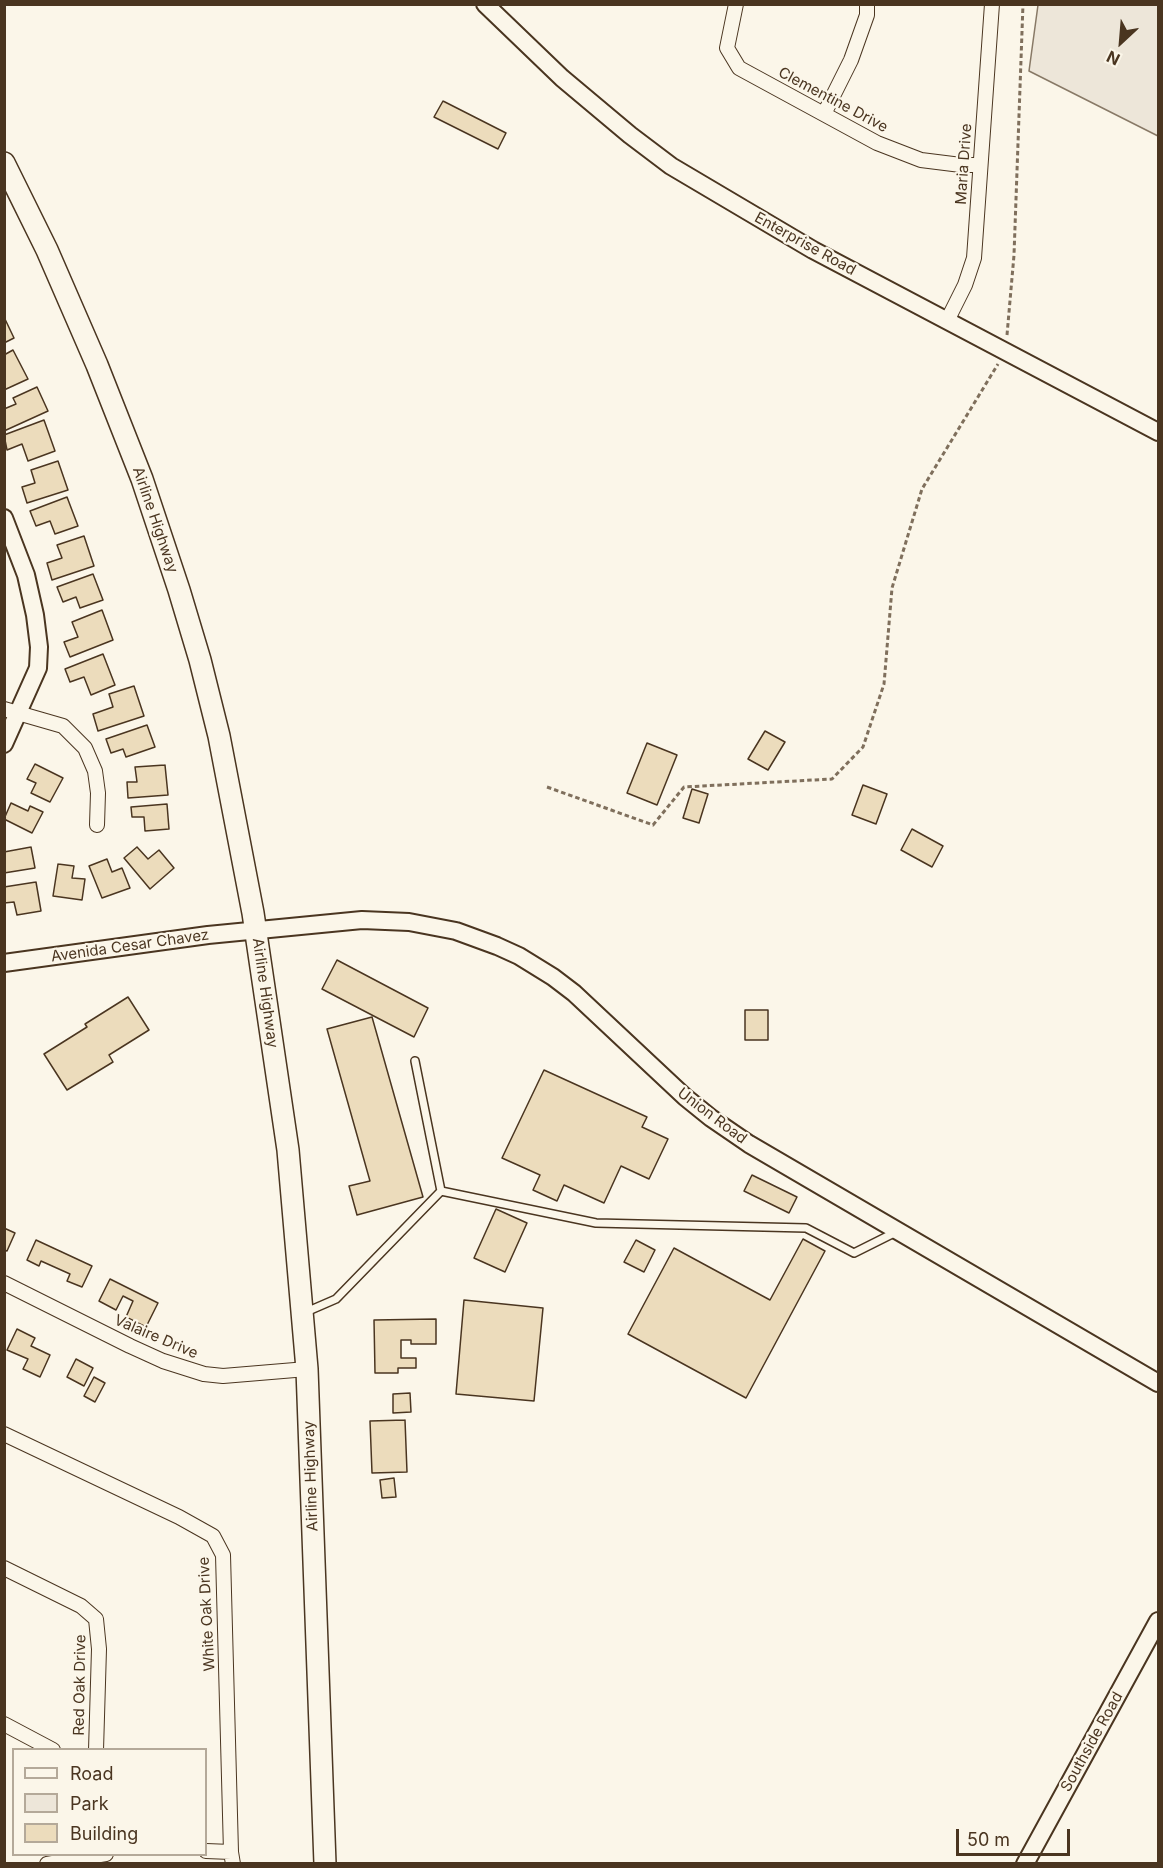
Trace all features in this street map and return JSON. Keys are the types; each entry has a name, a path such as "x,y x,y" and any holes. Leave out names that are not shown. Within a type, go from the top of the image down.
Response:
{"main road":[{"name":"Airline Highway","path":"4,163 47,250 97,365 142,479 179,590 219,736 256,930 288,1150 306,1369 325,1863"}],"street":[{"name":"Enterprise Road","path":"485,4 562,78 671,166 795,239 1158,432"},
{"name":"Clementine Drive","path":"736,4 727,48 739,68 877,143 921,160 981,165"},
{"path":"824,114 851,60 867,15 867,4"},
{"name":"Maria Drive","path":"947,321 965,285 974,258 992,4"},
{"path":"4,518 26,575 39,647 38,668 11,711 4,744"},
{"path":"11,711 63,726 85,748 95,771 98,792 97,825"},
{"name":"Union Road","path":"256,930 362,920 409,922 456,931 519,956 553,976 574,993 641,1058 711,1118 780,1163 1158,1383"},
{"name":"Avenida Cesar Chavez","path":"4,963 208,934 256,930"},
{"name":"Valaire Drive","path":"4,1283 130,1346 204,1374 223,1377 306,1369"},
{"name":"White Oak Drive","path":"4,1434 163,1509 213,1536 223,1555 232,1858"},
{"name":"Red Oak Drive","path":"4,1568 81,1606 96,1619 99,1649 96,1748"},
{"name":"Southside Road","path":"1025,1863 1158,1621"},
{"path":"4,1724 51,1748"},
{"path":"207,1851 232,1858"},
{"path":"47,1863 93,1856"}],"lane":[{"path":"415,1061 441,1191"},
{"path":"441,1191 596,1223 806,1228 854,1253 899,1231"},
{"path":"301,1314 336,1299 441,1191"}],"path":[{"path":"547,787 653,825 684,787 832,779 863,747 884,684 892,588 922,489 1006,351 1014,255 1022,6"}],"green space":[{"path":"1038,5 1158,5 1158,136 1029,71"}],"building":[{"path":"443,101 506,133 498,149 434,117"},
{"path":"4,317 14,338 4,343"},
{"path":"13,350 28,379 4,390 4,355"},
{"path":"37,387 48,411 4,431 4,409 16,404 13,398"},
{"path":"44,420 55,451 28,461 22,444 7,450 4,435"},
{"path":"58,461 68,490 27,503 22,487 35,483 31,470"},
{"path":"67,497 78,526 55,534 50,521 36,526 30,511"},
{"path":"84,536 94,566 52,580 47,563 62,558 57,545"},
{"path":"93,574 103,600 80,608 76,597 63,602 57,587"},
{"path":"102,610 113,640 70,657 64,642 78,637 72,622"},
{"path":"103,654 115,685 91,695 84,677 70,682 65,669"},
{"path":"134,686 144,716 98,731 93,714 113,707 109,694"},
{"path":"147,725 155,747 126,757 123,749 111,753 106,739"},
{"path":"765,731 785,742 768,770 748,759"},
{"path":"647,743 677,755 657,805 627,793"},
{"path":"35,764 63,778 50,802 31,793 36,783 27,779"},
{"path":"165,765 168,795 128,798 127,782 137,782 135,767"},
{"path":"863,785 887,794 876,824 852,815"},
{"path":"692,789 708,794 699,823 683,818"},
{"path":"11,803 28,811 30,806 43,812 32,833 4,819"},
{"path":"167,804 169,829 145,831 144,817 132,817 131,807"},
{"path":"912,829 943,846 932,867 901,850"},
{"path":"31,847 35,868 4,873 4,852"},
{"path":"137,847 148,859 159,850 174,868 150,889 124,858"},
{"path":"107,859 112,872 122,868 130,888 102,898 89,866"},
{"path":"58,864 74,866 72,878 85,879 82,900 53,896"},
{"path":"36,882 41,911 17,915 14,902 4,903 4,887"},
{"path":"337,960 428,1008 414,1037 322,989"},
{"path":"128,997 149,1030 109,1055 113,1062 67,1090 44,1054 87,1027 85,1024"},
{"path":"745,1010 768,1010 768,1040 745,1040"},
{"path":"372,1017 423,1197 357,1215 349,1186 370,1181 327,1029"},
{"path":"544,1070 647,1117 642,1127 668,1139 649,1179 621,1166 604,1203 564,1185 557,1201 533,1190 540,1175 502,1158"},
{"path":"752,1175 797,1197 789,1213 744,1191"},
{"path":"496,1209 527,1223 505,1272 474,1258"},
{"path":"4,1228 15,1233 7,1251 4,1250"},
{"path":"803,1239 825,1251 746,1398 628,1334 674,1248 770,1300"},
{"path":"36,1240 92,1266 82,1287 67,1281 70,1274 41,1261 39,1266 27,1260"},
{"path":"636,1240 655,1250 644,1272 624,1262"},
{"path":"110,1279 158,1303 146,1327 126,1317 133,1301 123,1296 116,1310 99,1301"},
{"path":"464,1300 543,1308 534,1401 456,1394"},
{"path":"436,1319 436,1344 411,1344 411,1340 401,1340 401,1358 416,1358 416,1368 398,1368 398,1373 375,1373 374,1320"},
{"path":"17,1329 35,1338 31,1346 50,1355 40,1377 23,1369 28,1359 7,1350"},
{"path":"76,1359 93,1368 84,1386 67,1377"},
{"path":"94,1377 105,1383 95,1402 84,1396"},
{"path":"410,1393 411,1412 393,1413 393,1394"},
{"path":"405,1420 407,1472 372,1473 370,1421"},
{"path":"394,1478 396,1497 382,1498 380,1480"}]}
